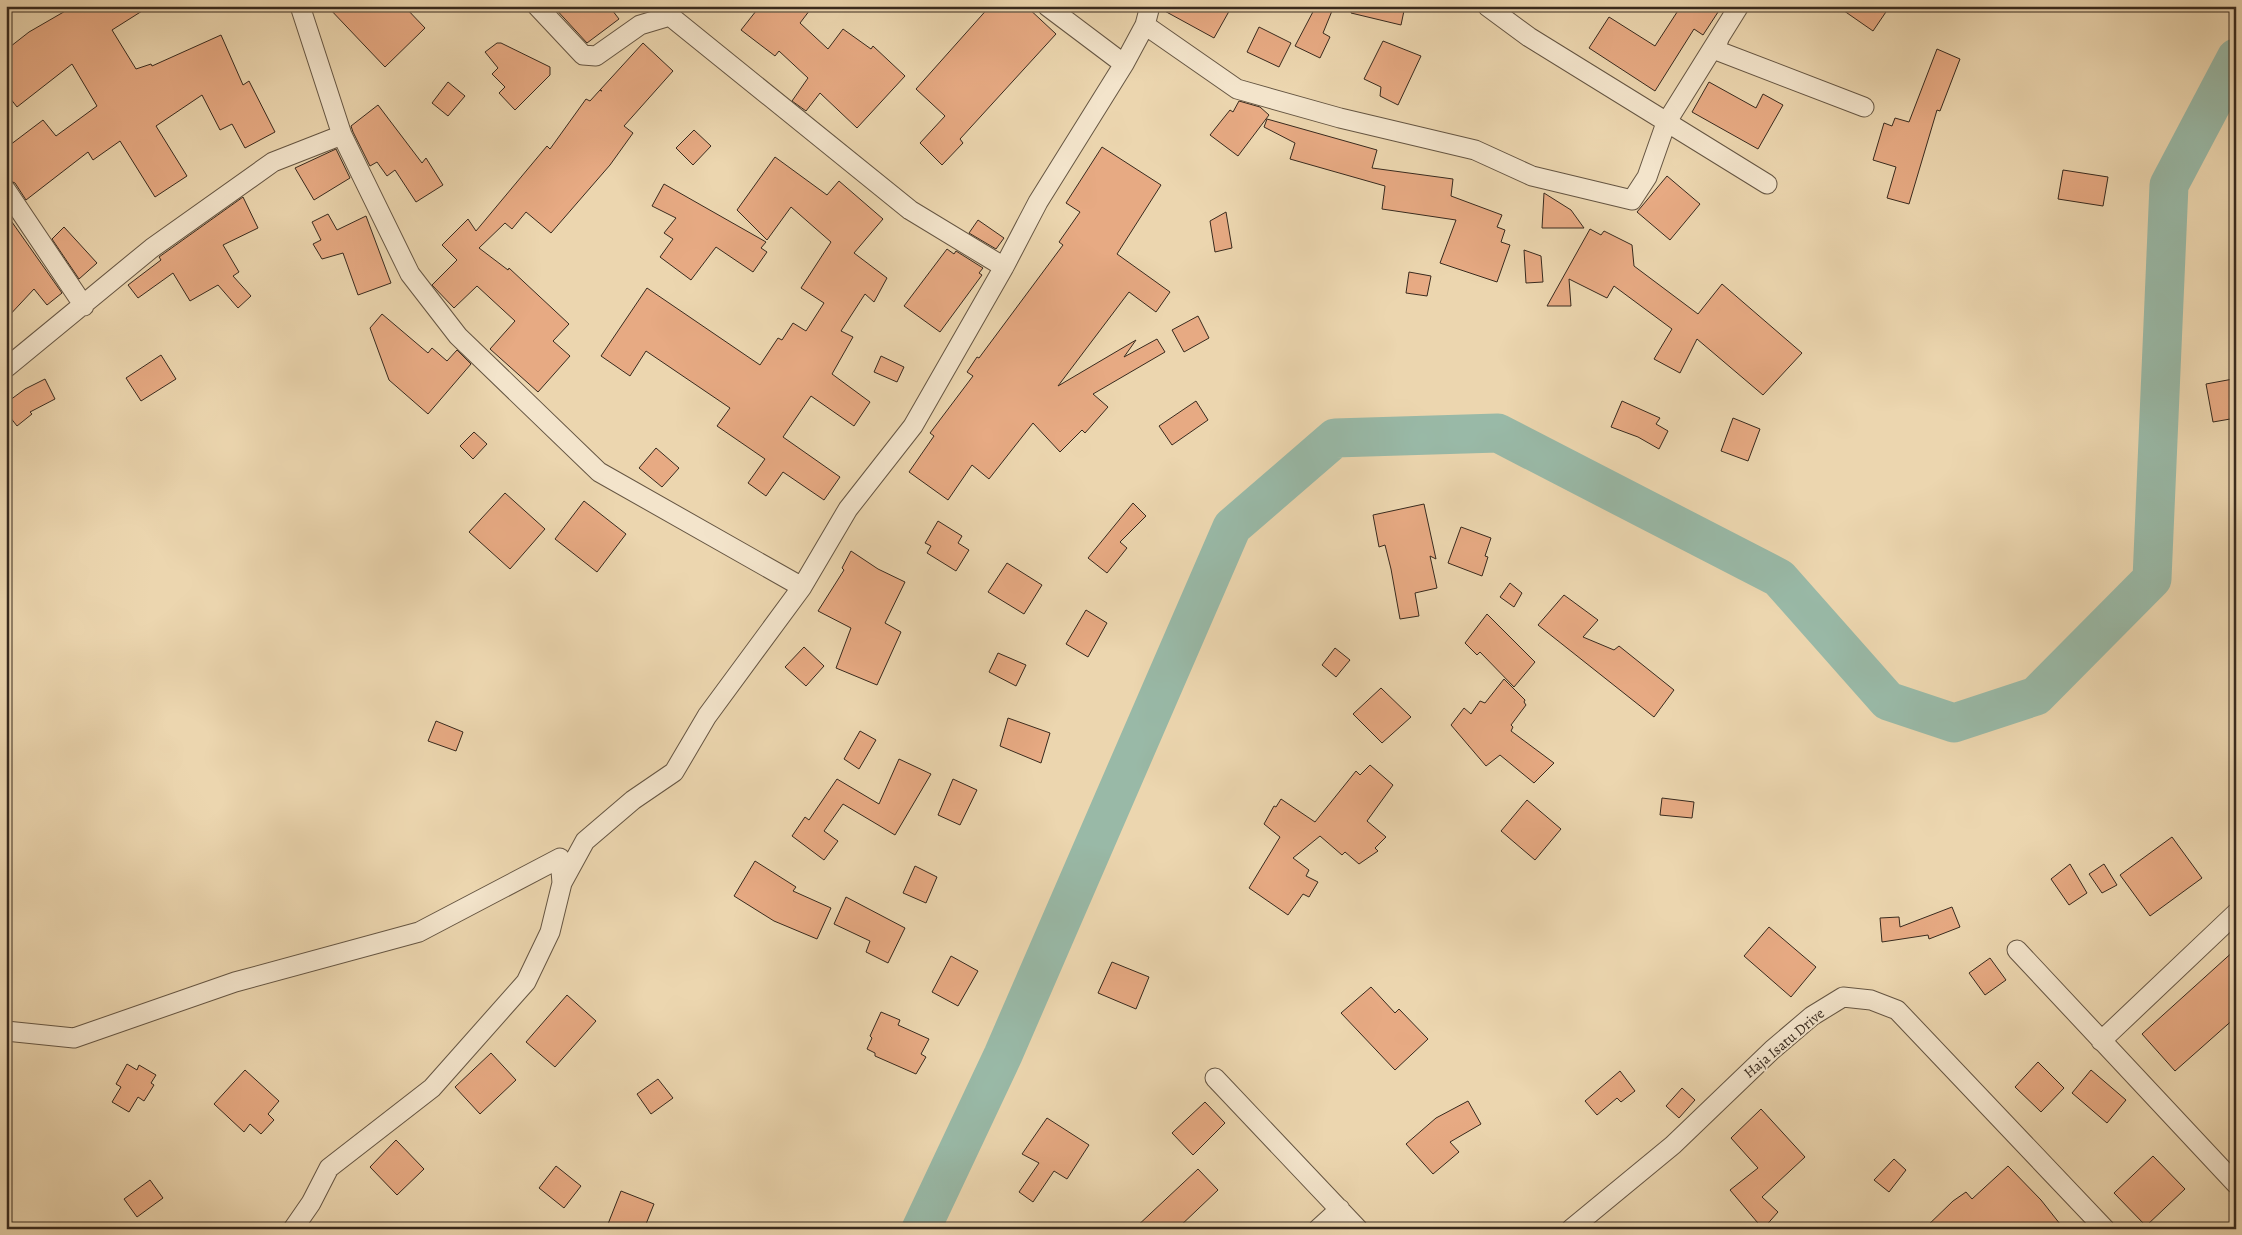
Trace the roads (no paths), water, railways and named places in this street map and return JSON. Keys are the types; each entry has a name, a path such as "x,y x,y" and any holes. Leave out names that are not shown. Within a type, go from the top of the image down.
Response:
{"street":[{"path":"300,6 342,135 410,274 458,336 600,472 802,587"},
{"path":"537,6 583,55 596,56 640,24 665,11 910,210 1004,267"},
{"path":"1047,6 1124,64"},
{"path":"293,1229 311,1203 329,1168 432,1088 526,982 550,932 562,884 585,841 634,800 674,772 706,716 802,587 848,509 913,426 1004,267 1038,202 1124,64 1145,25 1150,6"},
{"path":"1488,6 1529,37 1767,184"},
{"path":"1145,25 1237,89 1340,118 1475,150 1532,176 1632,200 1647,176 1666,123 1739,6"},
{"path":"1713,49 1864,107"},
{"path":"6,368 84,306 152,248 273,162 342,135"},
{"path":"6,190 84,306"},
{"path":"6,1031 74,1038 236,982 419,932 560,858 562,884"},
{"path":"2101,1041 2236,913"},
{"path":"2017,950 2235,1181"},
{"name":"Haja Isatu Drive","path":"1571,1229 1674,1145 1812,1016 1843,997 1871,1000 1897,1010 2105,1229"},
{"path":"1215,1078 1358,1229"},
{"path":"1318,1229 1340,1209"}],"waterway":[{"path":"921,1229 1003,1055 1232,527 1335,438 1498,433 1779,578 1888,701 1954,723 2036,696 2152,579 2169,185 2236,58"}]}
